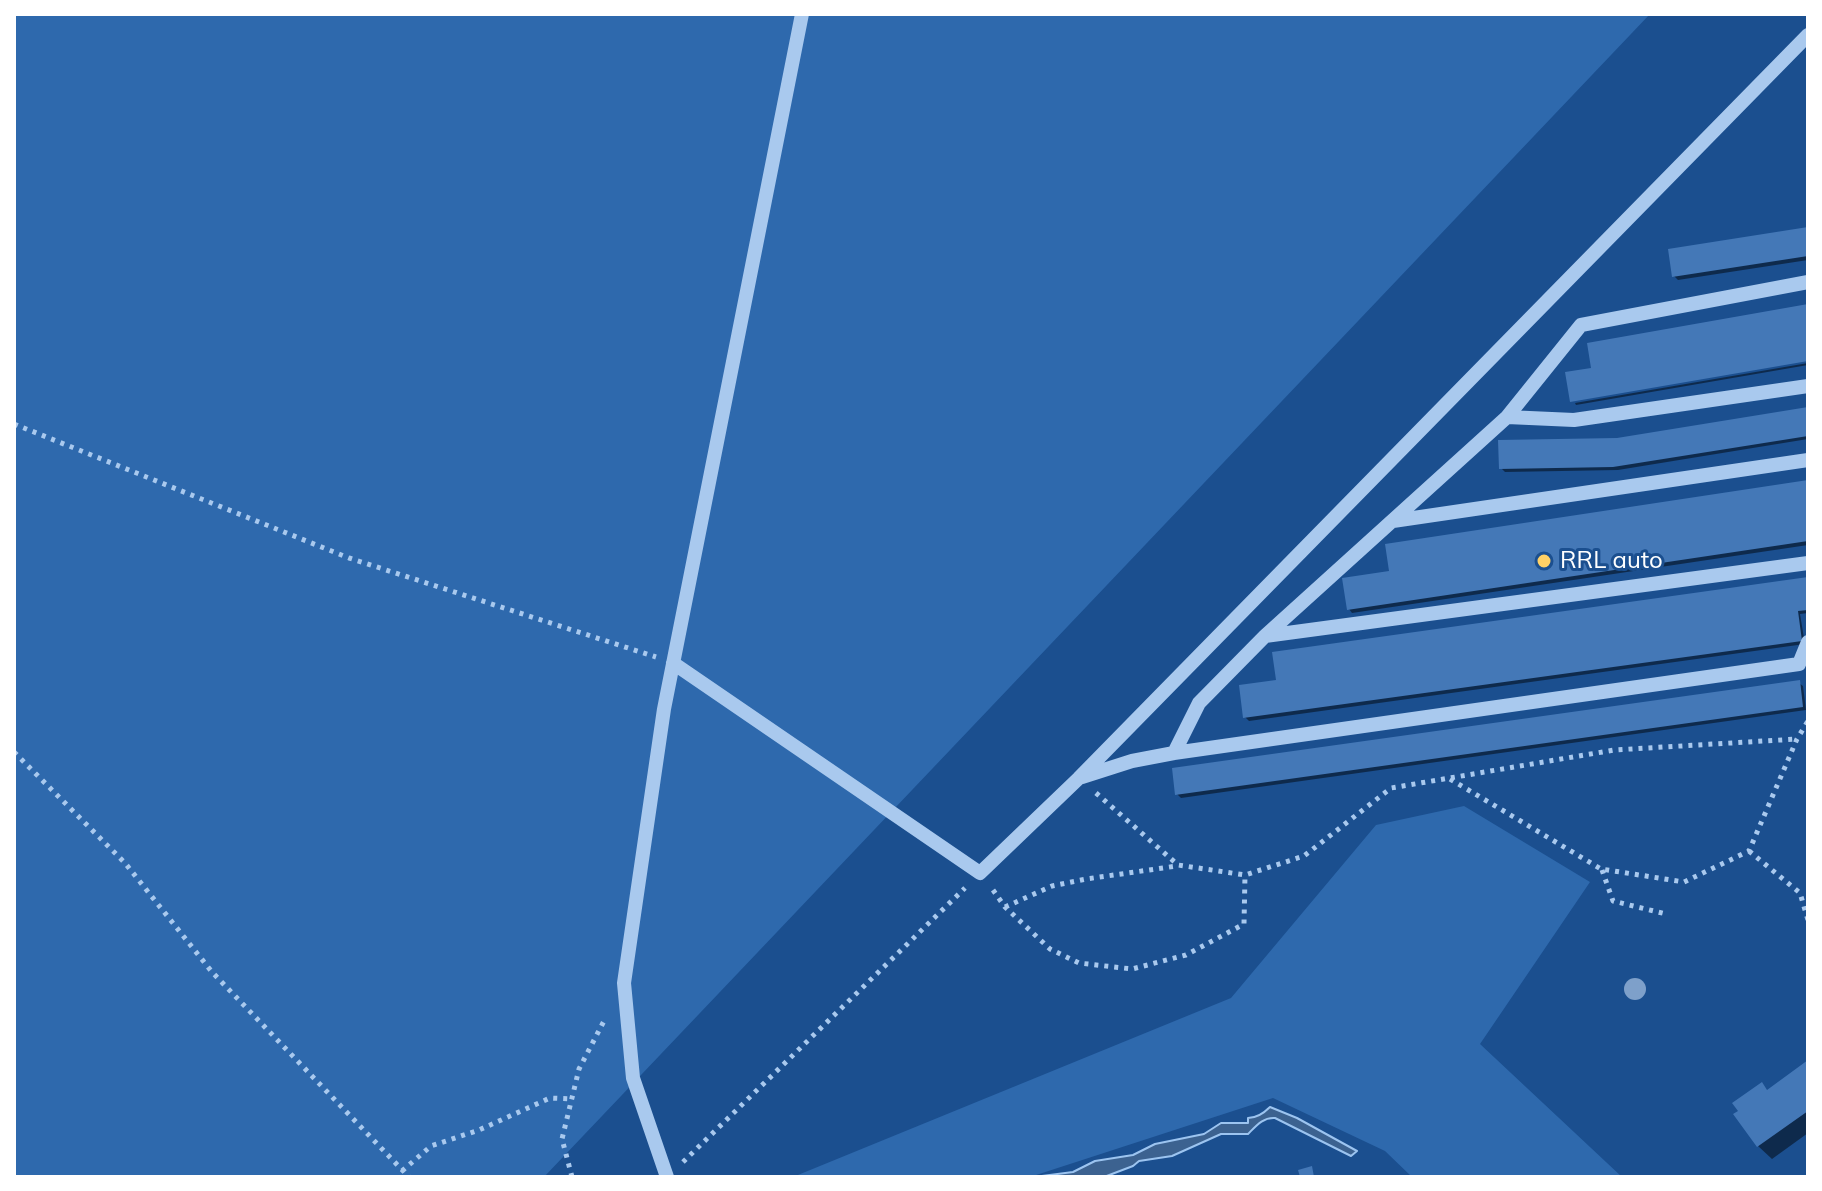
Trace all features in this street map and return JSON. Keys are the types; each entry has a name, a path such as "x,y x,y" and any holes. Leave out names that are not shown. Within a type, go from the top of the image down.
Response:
{"street":[{"path":"672,1173 633,1078 624,983 661,724 802,14"},
{"path":"673,663 980,873 1079,778 1808,35"},
{"path":"1174,753 1199,703 1265,636 1507,417 1581,325 1808,282"},
{"path":"1507,417 1574,420 1808,386"},
{"path":"1393,521 1808,460"},
{"path":"1265,636 1808,563"},
{"path":"1079,778 1132,761 1174,753 1799,664 1808,642"}],"path":[{"path":"14,424 349,558 673,663"},
{"path":"1449,778 1601,869 1684,882 1749,851 1797,739 1808,721"},
{"path":"1005,907 1052,886 1178,865 1245,875 1304,856 1391,788 1614,750 1797,739"},
{"path":"14,752 125,863 212,972 409,1177"},
{"path":"1079,778 1178,865"},
{"path":"1749,851 1800,893 1808,920"},
{"path":"1601,869 1613,901 1666,914"},
{"path":"672,1173 980,873 1005,907 1050,949 1079,963 1132,969 1186,955 1244,924 1245,875"},
{"path":"572,1177 562,1139 579,1069 624,983"},
{"path":"402,1171 431,1146 479,1130 550,1098 572,1099"}],"shaded area":[{"path":"14,14 1650,14 544,1177 14,1177"},
{"path":"1464,806 1590,882 1480,1044 1622,1177 1412,1177 1385,1151 1273,1098 1030,1177 793,1177 1231,998 1376,825"},
{"path":"1270,1107 1357,1151 1351,1156 1271,1118 1248,1134 1221,1134 1172,1156 1139,1161 1104,1177 1034,1177 1073,1172 1095,1161 1133,1155 1155,1144 1204,1134 1221,1123 1248,1123 1248,1118 1260,1115"}],"building":[{"path":"1808,227 1808,256 1672,277 1668,249"},
{"path":"1808,304 1808,361 1570,402 1565,372 1591,368 1587,343"},
{"path":"1808,407 1808,436 1613,467 1499,469 1498,440 1617,438"},
{"path":"1808,480 1808,541 1347,610 1342,578 1389,571 1385,544"},
{"path":"1808,577 1808,610 1798,611 1802,641 1243,718 1239,685 1276,680 1272,652"},
{"path":"1800,680 1803,707 1175,795 1172,768"},
{"path":"1808,1060 1808,1111 1757,1147 1733,1114 1738,1111 1732,1103 1762,1082 1767,1090"},
{"path":"1312,1166 1314,1177 1300,1177 1298,1170"}],"place":[{"name":"RRL auto","path":"1544,561"}]}
